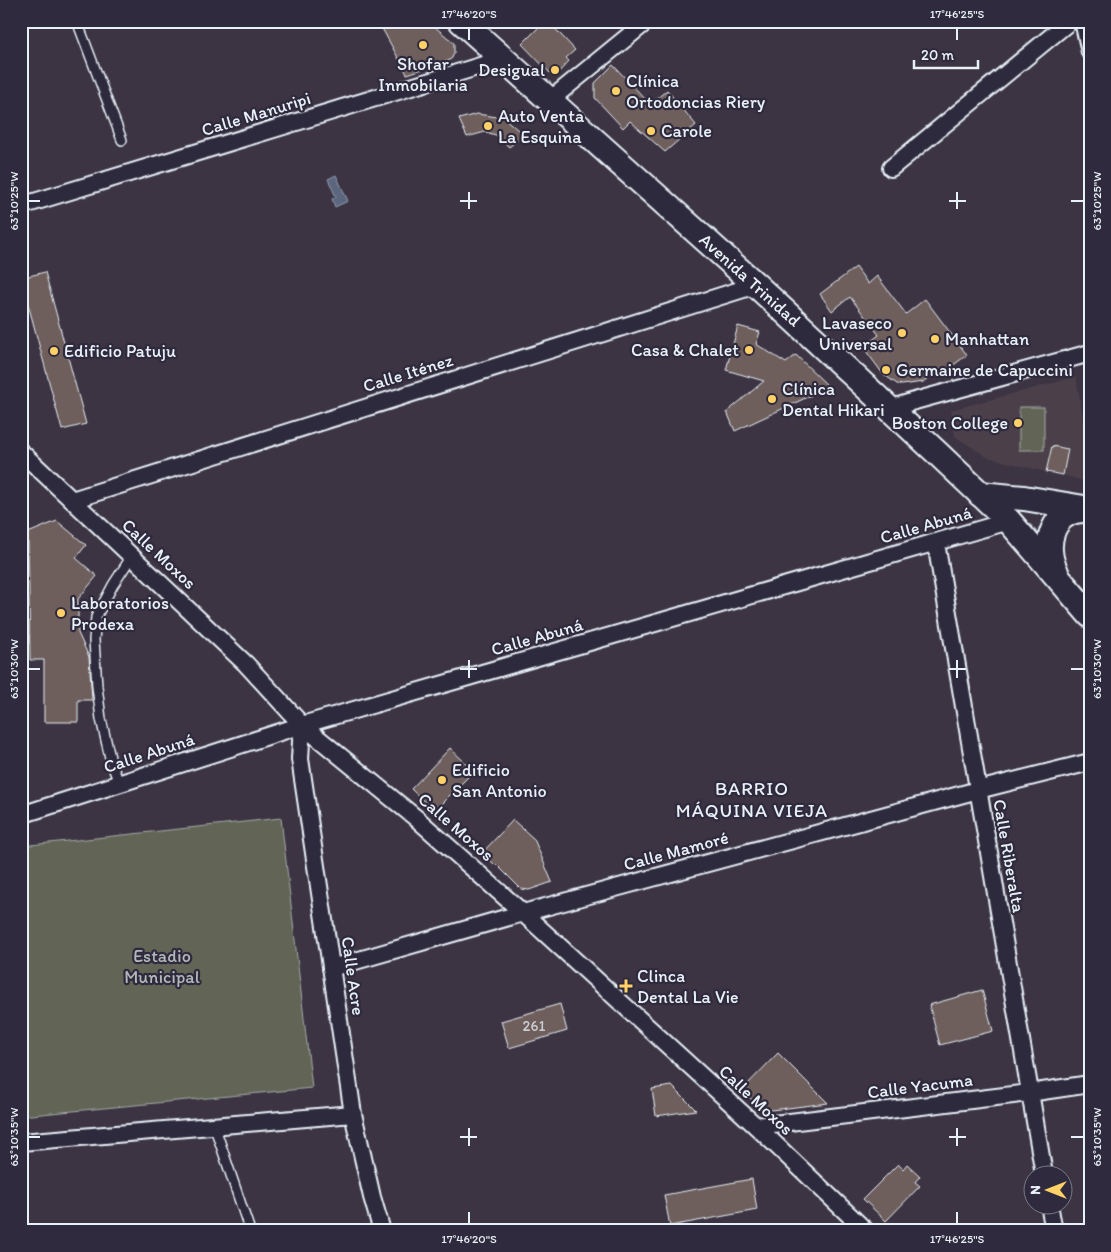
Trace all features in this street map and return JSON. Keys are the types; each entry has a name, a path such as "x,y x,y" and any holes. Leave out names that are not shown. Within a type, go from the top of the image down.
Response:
{"main road":[{"name":"Avenida Trinidad","path":"461,21 756,285 1009,521 1090,615"},
{"path":"980,494 1024,498 1090,510"},
{"path":"1059,578 1051,564 1049,544 1055,527 1066,514 1079,509 1090,510"}],"street":[{"path":"550,100 647,21"},
{"path":"891,168 1070,21"},
{"path":"1083,21 1090,52"},
{"name":"Calle Manuripi","path":"21,206 503,59"},
{"name":"Calle Iténez","path":"72,500 756,285"},
{"path":"889,409 1090,353"},
{"name":"Calle Moxos","path":"21,452 246,664 302,726 416,818 523,913 756,1126 866,1231"},
{"name":"Calle Abuná","path":"21,815 302,726 1009,521"},
{"name":"Calle Riberalta","path":"936,543 1042,1164"},
{"name":"Calle Acre","path":"302,726 300,758 353,1114 372,1197 382,1231"},
{"name":"Calle Mamoré","path":"331,968 523,913 978,790 1090,762"},
{"name":"Calle Yacuma","path":"756,1126 1090,1084"},
{"path":"21,1142 353,1114"},
{"path":"1051,1214 1054,1231"}],"lane":[{"path":"77,21 122,140"},
{"path":"119,784 111,762 101,719 94,640 96,617 113,585 132,556"},
{"path":"214,1125 250,1231"}],"shaded area":[{"name":"Boston College","path":"1076,377 1090,458 1090,483 1063,475 1068,449 1052,446 1046,472 987,457 955,436 951,410"}],"green space":[{"path":"1019,407 1044,407 1044,450 1019,450"},
{"name":"Estadio Municipal","path":"281,818 312,1088 21,1116 21,846"}],"water":[{"path":"336,175 348,201 335,207 332,199 336,197 328,179"}],"building":[{"name":"Shofar Inmobilaria","path":"378,21 428,21 454,43 452,58 407,74"},
{"path":"545,21 548,21 575,50 566,58 569,61 558,73 550,73 522,44"},
{"path":"613,65 650,104 667,90 696,125 665,152 630,121 623,128 595,98 595,83"},
{"name":"Auto Venta La Esquina","path":"477,114 504,118 524,135 509,147 496,135 485,132 467,137 459,119"},
{"path":"856,267 868,284 877,276 906,314 925,299 967,355 944,372 941,368 923,382 897,384 883,374 863,347 879,335 850,297 832,311 820,294"},
{"name":"Edificio Patuju","path":"45,272 86,424 62,430 21,278"},
{"name":"Clínica Dental Hikari","path":"738,326 760,332 756,344 786,363 796,355 829,387 735,431 727,412 764,381 726,370"},
{"path":"1052,446 1068,449 1063,475 1046,472"},
{"name":"Laboratorios Prodexa","path":"57,521 86,545 76,558 97,576 78,599 78,633 89,657 92,700 78,700 78,722 44,722 44,660 30,660 28,533"},
{"name":"Edificio San Antonio","path":"450,748 474,771 434,811 411,789"},
{"path":"513,820 534,839 552,882 529,890 521,889 482,853"},
{"path":"982,990 993,1031 940,1045 929,1005"},
{"path":"560,1004 567,1031 509,1048 501,1021"},
{"path":"778,1053 828,1103 771,1110 761,1109 742,1090"},
{"path":"672,1086 696,1110 656,1116 652,1089"},
{"path":"898,1164 903,1169 907,1164 920,1176 915,1182 920,1186 886,1221 863,1199"},
{"path":"752,1179 757,1210 670,1226 664,1195"}],"place":[{"name":"Shofar Inmobilaria","path":"423,45"},
{"name":"Desigual","path":"555,70"},
{"name":"Clínica Ortodoncias Riery","path":"616,91"},
{"name":"Auto Venta La Esquina","path":"488,126"},
{"name":"Carole","path":"651,131"},
{"name":"Lavaseco Universal","path":"902,333"},
{"name":"Manhattan","path":"935,339"},
{"name":"Casa & Chalet","path":"749,350"},
{"name":"Edificio Patuju","path":"54,351"},
{"name":"Germaine de Capuccini","path":"886,370"},
{"name":"Clínica Dental Hikari","path":"772,399"},
{"name":"Boston College","path":"1018,423"},
{"name":"Laboratorios Prodexa","path":"61,613"},
{"name":"Edificio San Antonio","path":"442,780"},
{"name":"Clinca Dental La Vie","path":"626,986"}],"district":[{"name":"BARRIO MÁQUINA VIEJA","path":"752,799"}]}
